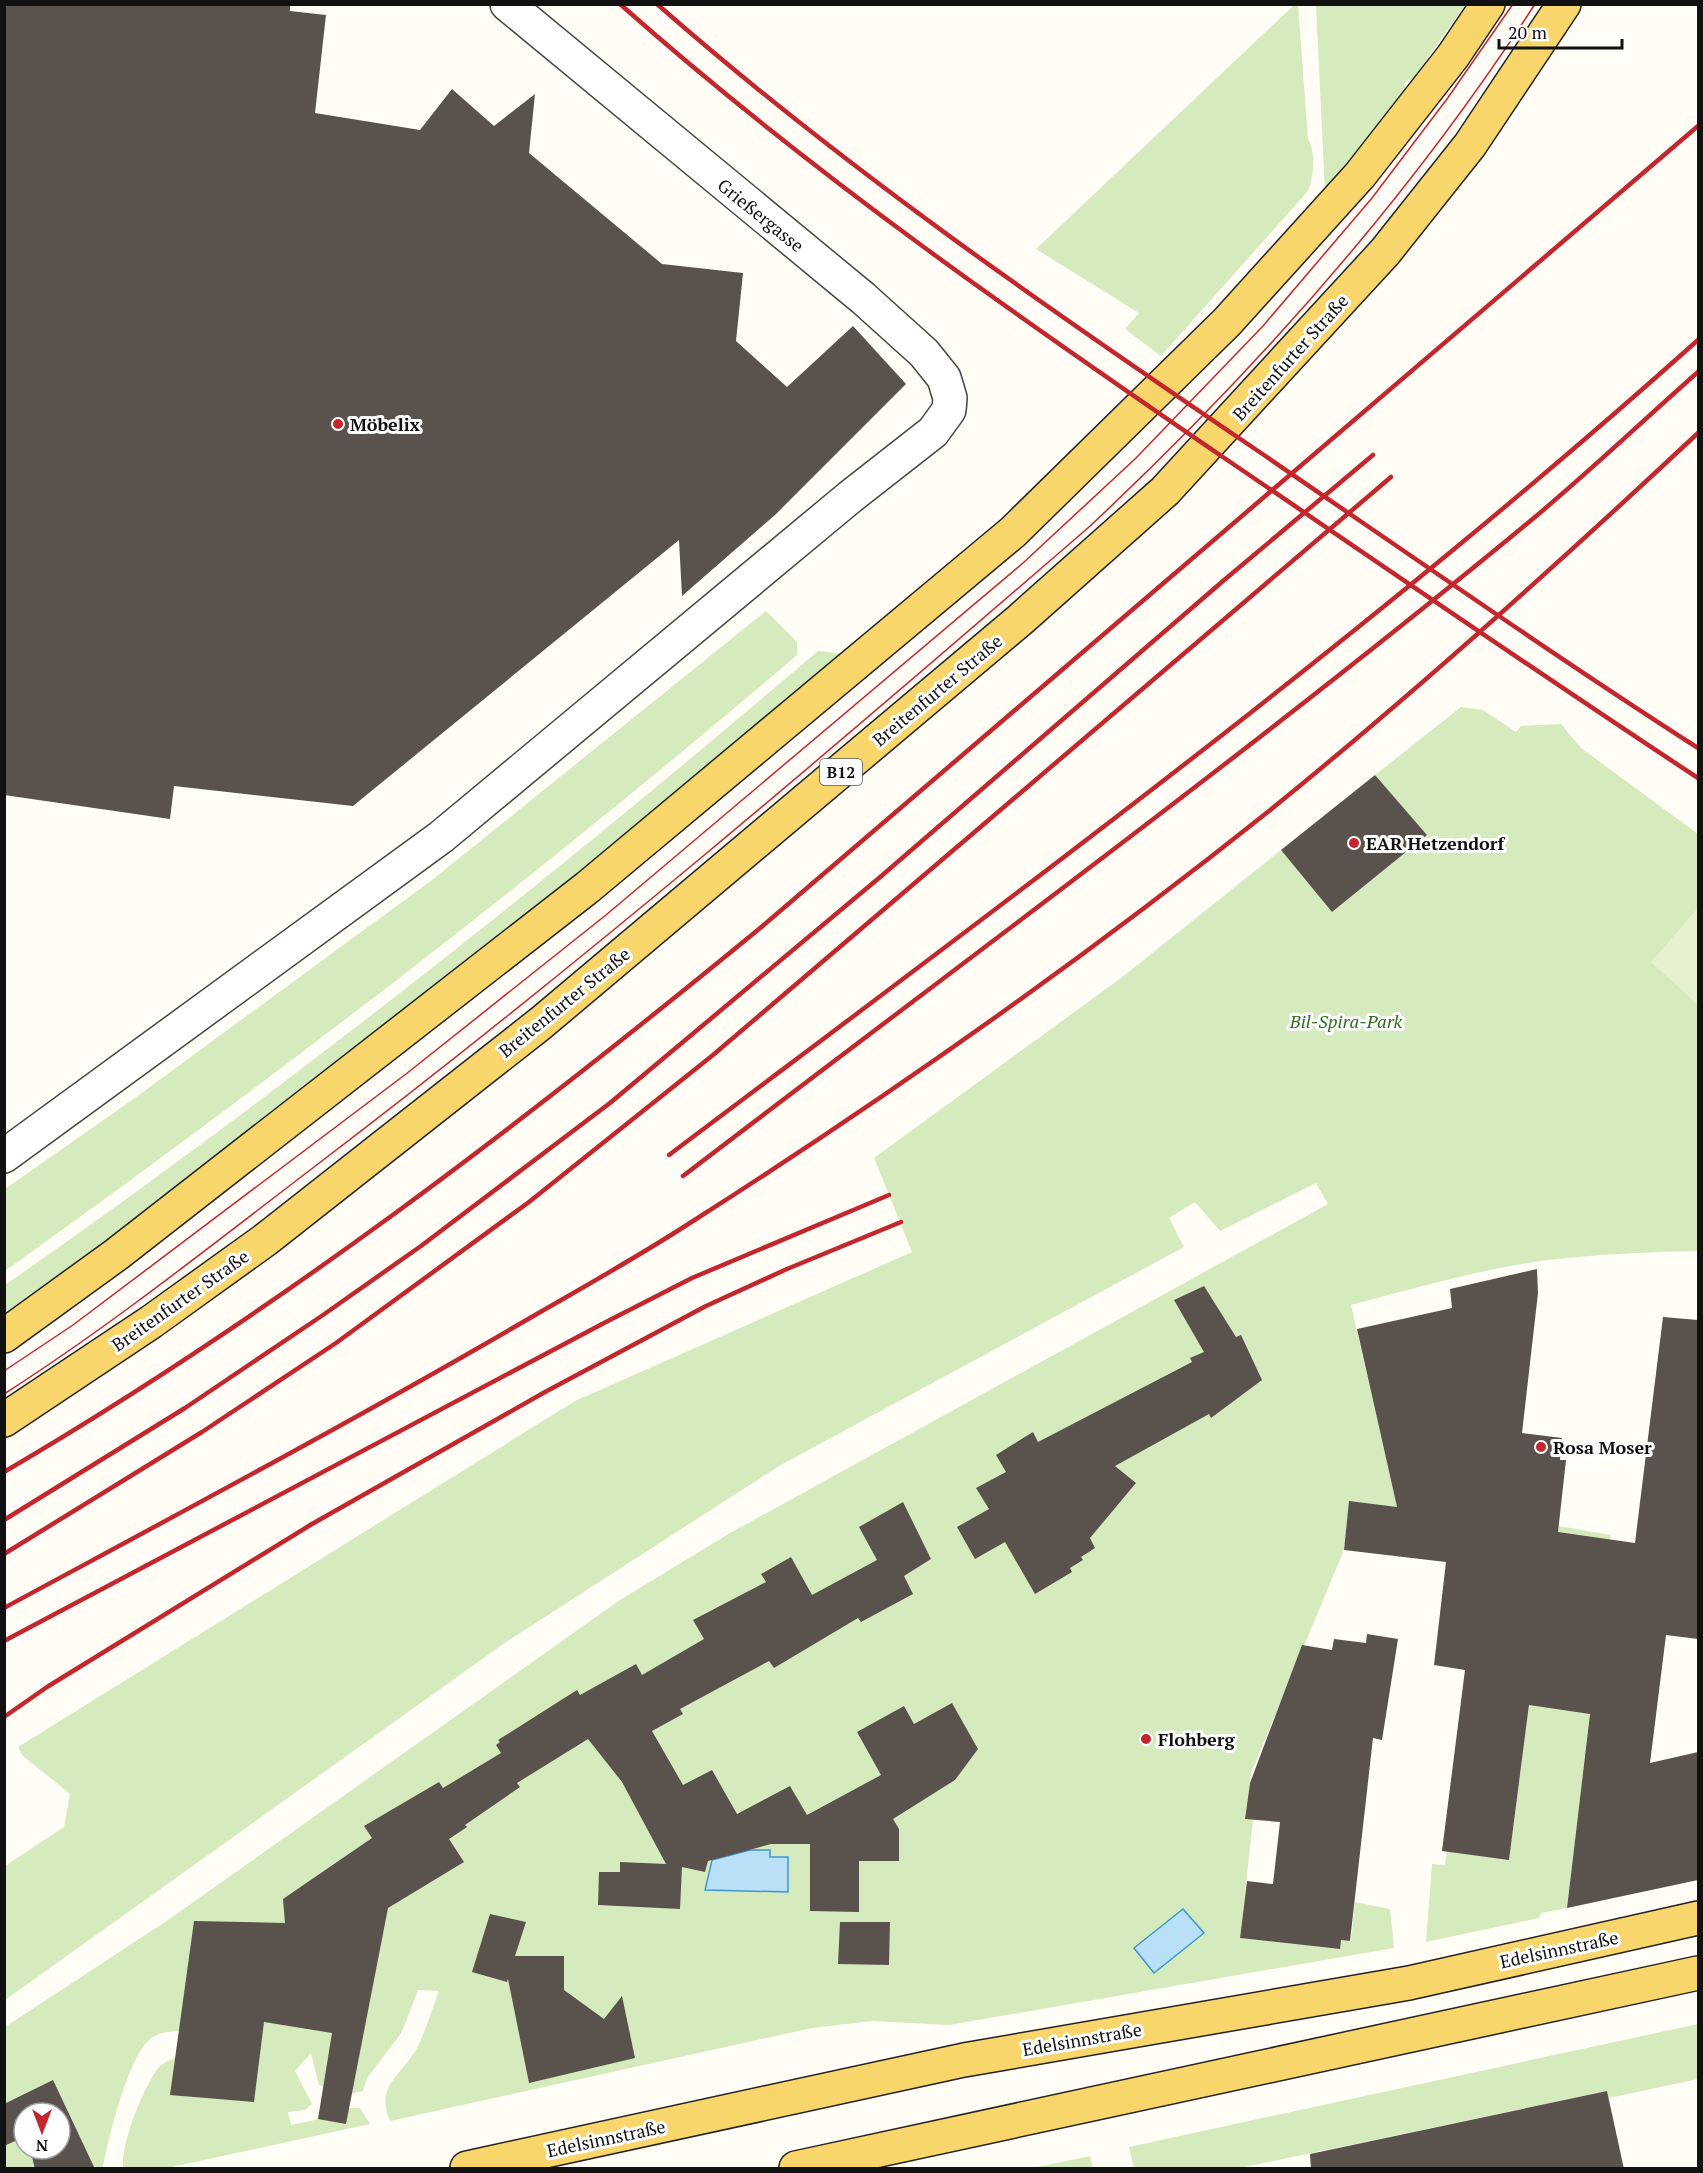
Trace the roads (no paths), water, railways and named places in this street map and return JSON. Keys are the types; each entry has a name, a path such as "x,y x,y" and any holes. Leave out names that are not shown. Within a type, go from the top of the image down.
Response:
{"main road":[{"path":"4,1336 126,1247 588,887 1013,532 1227,322 1360,175 1413,110 1488,4"},
{"name":"Breitenfurter Straße","path":"4,1420 151,1322 265,1240 541,1023 1021,619 1165,491 1385,252 1470,145 1564,4"},
{"name":"Edelsinnstraße","path":"467,2169 964,2060 1408,1983 1698,1918"},
{"path":"796,2169 1698,1973"}],"street":[{"name":"Grießergasse","path":"4,1156 441,837 850,497 933,432 949,410 948,387 937,366 863,298 507,4"}],"water":[{"path":"750,1850 770,1850 770,1857 788,1857 788,1892 705,1890 712,1860"},
{"path":"1183,1909 1204,1933 1154,1973 1134,1948"}],"tram line":[{"path":"4,1371 73,1325 406,1074 606,915 1023,563 1136,458 1263,326 1372,198 1447,99 1513,4"},
{"path":"4,1394 162,1284 512,1012 707,853 1089,527 1212,406 1328,279 1436,145 1535,4"}],"railway":[{"path":"620,4 768,129 922,246 1159,413 1698,778"},
{"path":"657,4 729,65 876,182 1028,293 1478,602 1698,748"},
{"path":"4,1472 104,1412 201,1349 392,1216 669,1002 759,929 1698,126"},
{"path":"669,1155 1062,859 1321,657 1449,554 1698,340"},
{"path":"683,1176 1211,775 1420,611 1545,508 1698,372"},
{"path":"4,1608 330,1431 609,1273 767,1173 987,1024 1200,866 1379,720 1487,626 1698,433"},
{"path":"4,1520 185,1408 323,1315 421,1246 610,1103 879,878 1223,581 1373,455"},
{"path":"4,1554 202,1432 336,1343 529,1202 713,1055 1391,477"},
{"path":"4,1641 692,1278 889,1195"},
{"path":"4,1717 47,1687 312,1524 545,1392 706,1306 787,1269 901,1222"}],"place":[{"name":"Möbelix","path":"338,424"},
{"name":"EAR Hetzendorf","path":"1354,843"},
{"name":"Rosa Moser","path":"1541,1447"},
{"name":"Flohberg","path":"1146,1739"}],"park label":[{"name":"Bil-Spira-Park","path":"1346,1021"}]}
